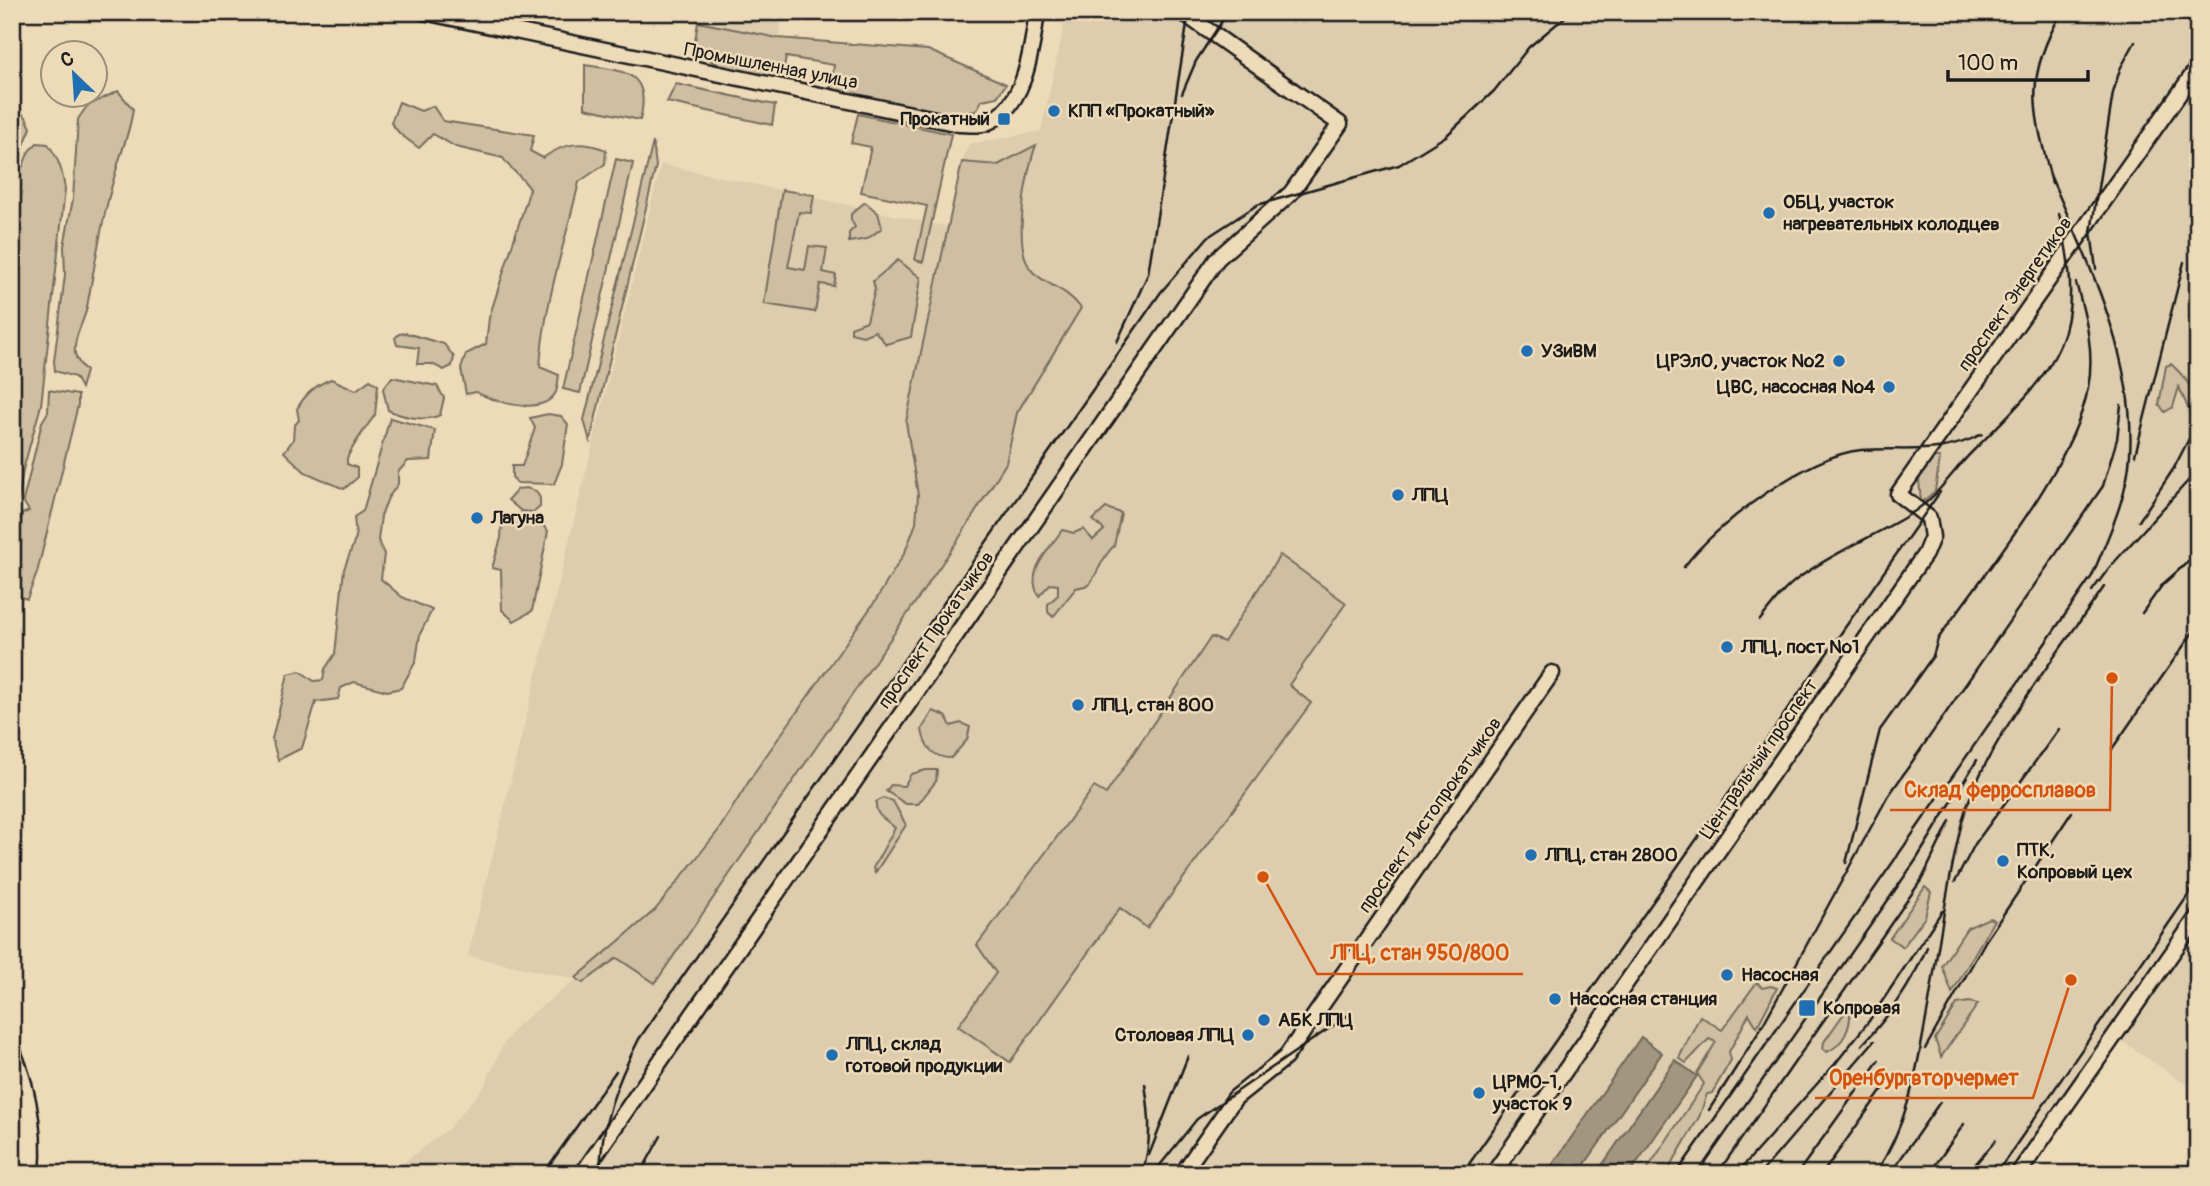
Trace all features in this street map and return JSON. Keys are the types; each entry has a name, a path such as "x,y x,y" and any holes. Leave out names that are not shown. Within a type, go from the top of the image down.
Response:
{"street":[{"name":"Промышленная улица","path":"424,12 959,124 986,123 1006,109 1021,84 1037,12"},
{"name":"проспект Прокатчиков","path":"582,1174 1217,259 1291,193 1340,124 1182,12"},
{"name":"проспект Энергетиков","path":"1932,537 1929,518 1898,495 2198,67"},
{"name":"Центральный проспект","path":"1493,1174 1917,565 1932,537"},
{"name":"проспект Листопрокатчиков","path":"1182,1174 1236,1098 1285,1058 1552,673"},
{"path":"2018,1174 2198,916"}],"shaded area":[{"path":"651,12 783,12 778,38"},
{"path":"1067,12 2198,12 2198,933 2188,947 2198,953 2198,1070 2187,1085 2122,1041 2027,1174 389,1174 448,1129 484,1087 503,1045 518,1025 576,979 468,956 661,164 948,227 962,162 969,144 1041,131"},
{"path":"698,22 778,38 928,50 1006,84 997,97 982,100 976,111 939,115 830,92 834,65 786,57 782,79 747,75 723,67 694,47"},
{"path":"585,65 623,72 638,83 643,104 640,120 585,108"},
{"path":"676,84 775,105 772,125 667,102"},
{"path":"118,91 133,109 107,204 87,307 75,347 79,363 86,371 81,388 75,377 55,371 65,275 64,246 73,199 78,119 86,108 108,108 108,96"},
{"path":"399,102 421,111 433,106 443,121 534,135 530,151 543,158 558,149 573,145 589,145 606,150 605,164 579,182 550,297 540,367 559,375 556,392 550,400 530,406 494,400 476,392 466,394 461,369 466,354 486,344 489,318 530,189 503,158 456,147 433,134 419,148 400,134 391,123"},
{"path":"12,106 26,117 31,128 12,174"},
{"path":"858,114 951,134 923,262 915,260 927,206 861,192 871,147 851,143"},
{"path":"653,142 656,166 590,441 584,420"},
{"path":"37,143 48,144 52,149 60,165 65,189 41,405 23,470 12,540 12,192 29,151"},
{"path":"1036,145 1028,173 1023,210 1023,247 1026,261 1033,272 1063,291 1081,308 1017,413 1006,463 958,540 655,983 617,958 583,983 576,978 655,910 718,831 756,770 876,600 905,552 916,523 918,495 906,422 962,162 998,165"},
{"path":"616,159 633,163 580,393 563,389"},
{"path":"782,190 814,195 811,213 799,212 788,267 805,270 809,246 827,248 823,272 836,275 834,286 820,284 815,312 764,304"},
{"path":"865,202 878,213 882,228 867,239 849,242 849,233 855,227 851,214"},
{"path":"898,260 921,278 911,337 886,344 875,331 863,336 851,333 851,327 867,321 875,289 873,281"},
{"path":"406,333 444,344 454,357 452,366 444,370 432,364 417,364 419,348 397,345 395,338"},
{"path":"2171,364 2185,378 2191,390 2193,408 2188,408 2179,387 2173,407 2165,412 2159,405 2166,366"},
{"path":"392,377 437,386 444,398 440,415 414,418 388,410 383,389"},
{"path":"331,379 356,390 370,380 378,385 375,415 347,458 347,464 357,468 357,478 344,489 305,472 284,452 293,440 300,404 315,387"},
{"path":"49,390 78,395 78,405 37,573 27,599 12,594 22,514 29,511 23,501 42,422 48,412"},
{"path":"548,414 561,416 568,424 562,464 554,484 517,483 512,477 512,466 522,466 535,428 530,418"},
{"path":"390,418 435,430 431,460 408,461 398,472 398,484 388,498 381,516 378,540 384,554 381,579 402,597 432,610 420,634 416,661 401,688 387,691 354,682 341,688 338,699 316,702 302,748 278,760 272,739 288,674 300,671 314,681 323,680 325,669 335,654 344,569 356,537 354,517 363,511"},
{"path":"1932,458 1940,458 1935,491 1921,503 1919,479"},
{"path":"518,489 536,491 540,498 540,507 534,512 521,511 508,500"},
{"path":"1106,508 1121,513 1114,546 1106,554 1089,585 1076,588 1053,617 1048,612 1048,604 1058,595 1058,585 1050,584 1039,596 1035,587 1036,570 1062,530 1074,533 1083,529 1093,540 1104,530 1093,520"},
{"path":"525,513 539,521 548,531 532,611 514,621 502,610 501,570 492,568 501,538 502,519"},
{"path":"1280,555 1346,603 1289,685 1311,703 1147,928 1120,908 1010,1062 958,1026 996,973 977,945 1094,787 1106,794 1211,637 1224,642"},
{"path":"933,711 946,716 951,726 961,723 970,727 967,740 951,758 934,753 925,741 922,729"},
{"path":"937,770 936,781 918,804 906,804 886,791 891,785 904,786 911,774"},
{"path":"883,798 893,801 906,825 875,873 873,868 895,828 877,811 876,802"},
{"path":"1925,887 1931,892 1925,917 1903,947 1890,938"},
{"path":"1989,918 1994,920 1952,993 1942,966 1967,928"},
{"path":"1757,982 1762,988 1777,988 1757,1027 1749,1014 1729,1052 1731,1060 1712,1093 1707,1094 1699,1117 1666,1174 1653,1171 1649,1174 1646,1171 1704,1084 1697,1073 1716,1042 1709,1039 1686,1063 1679,1058 1700,1016 1722,1030"},
{"path":"1957,1004 1978,1004 1941,1057 1935,1039"},
{"path":"1845,1012 1850,1012 1847,1030 1842,1040 1827,1052 1823,1049 1824,1042"},
{"path":"1641,1037 1662,1053 1578,1174 1546,1174"},
{"path":"1675,1060 1697,1076 1629,1174 1596,1174"}],"railway":[{"path":"1117,342 1148,274 1189,12"},
{"path":"1182,94 1196,61 1228,12"},
{"path":"600,1174 603,1138 611,1104 639,1039 1161,292 1208,237 1257,205 1399,165 1446,136 1494,91 1529,47 1571,12"},
{"path":"2052,183 2040,136 2035,96 2041,58 2062,12"},
{"path":"2096,269 2091,232 2113,93 2120,69 2135,42"},
{"path":"1676,1174 2092,576 2116,516 2130,454 2130,418 2125,382 2106,310 2050,175"},
{"path":"1760,620 1794,581 1924,504 2027,395 2046,371 2059,347 2067,321 2070,291 2059,214"},
{"path":"2135,455 2184,262"},
{"path":"1846,863 1880,730 1933,656 1938,639 2047,484 2079,418 2088,388 2090,348 2076,283"},
{"path":"2195,345 2198,335"},
{"path":"1709,1110 1760,1030 1887,798 2103,486 2117,439 2121,405"},
{"path":"2139,521 2174,468 2198,421"},
{"path":"1684,567 1698,550 1739,513 1764,494 1816,464 1840,454 1861,450 1937,448 1967,441 1982,434"},
{"path":"2092,591 2109,568 2198,470"},
{"path":"1462,1174 1940,492"},
{"path":"2142,613 2163,584 2198,553"},
{"path":"1875,1174 1895,1137 1909,1100 1926,1019 1951,871 1962,822 1972,793 2004,732 2104,587"},
{"path":"2112,749 2198,625"},
{"path":"1955,882 1975,844 2059,729"},
{"path":"1697,1174 1916,860 1977,760"},
{"path":"1925,1049 1986,940 2072,812"},
{"path":"1717,1174 1922,879 1950,821"},
{"path":"1996,1174 2198,881"},
{"path":"1736,1174 1835,1064 1869,1021 1942,911"},
{"path":"1862,1045 1899,999 1927,947"},
{"path":"1153,1174 1197,1119 1350,1014"},
{"path":"12,1029 26,1063 36,1100 41,1137 40,1174"},
{"path":"1760,1174 1874,1041"},
{"path":"1149,1155 1188,1056"},
{"path":"1797,1174 1879,1060"},
{"path":"543,1174 616,1071"},
{"path":"1822,1174 1895,1072"},
{"path":"1142,1174 1149,1129 1145,1084"},
{"path":"1890,1174 1940,1102"},
{"path":"1929,1174 1964,1124"},
{"path":"640,1174 661,1136"},
{"path":"1967,1174 1996,1140"}],"place":[{"name":"КПП «Прокатный»","path":"1054,111"},
{"name":"Прокатный","path":"1004,119"},
{"name":"ОБЦ, участок нагревательных колодцев","path":"1769,213"},
{"name":"УЗиВМ","path":"1527,351"},
{"name":"ЦРЭлО, участок №2","path":"1839,361"},
{"name":"ЦВС, насосная №4","path":"1889,387"},
{"name":"ЛПЦ","path":"1398,495"},
{"name":"Лагуна","path":"477,518"},
{"name":"ЛПЦ, пост №1","path":"1727,647"},
{"name":"Склад ферросплавов","path":"2112,678"},
{"name":"ЛПЦ, стан 800","path":"1078,705"},
{"name":"ЛПЦ, стан 2800","path":"1531,855"},
{"name":"ПТК, Копровый цех","path":"2003,861"},
{"name":"ЛПЦ, стан 950/800","path":"1263,877"},
{"name":"Насосная","path":"1727,975"},
{"name":"Оренбургвторчермет","path":"2071,980"},
{"name":"Насосная станция","path":"1555,999"},
{"name":"Копровая","path":"1807,1008"},
{"name":"АБК ЛПЦ","path":"1264,1020"},
{"name":"Столовая ЛПЦ","path":"1248,1035"},
{"name":"ЛПЦ, склад готовой продукции","path":"832,1055"},
{"name":"ЦРМО-1, участок 9","path":"1479,1093"}]}
